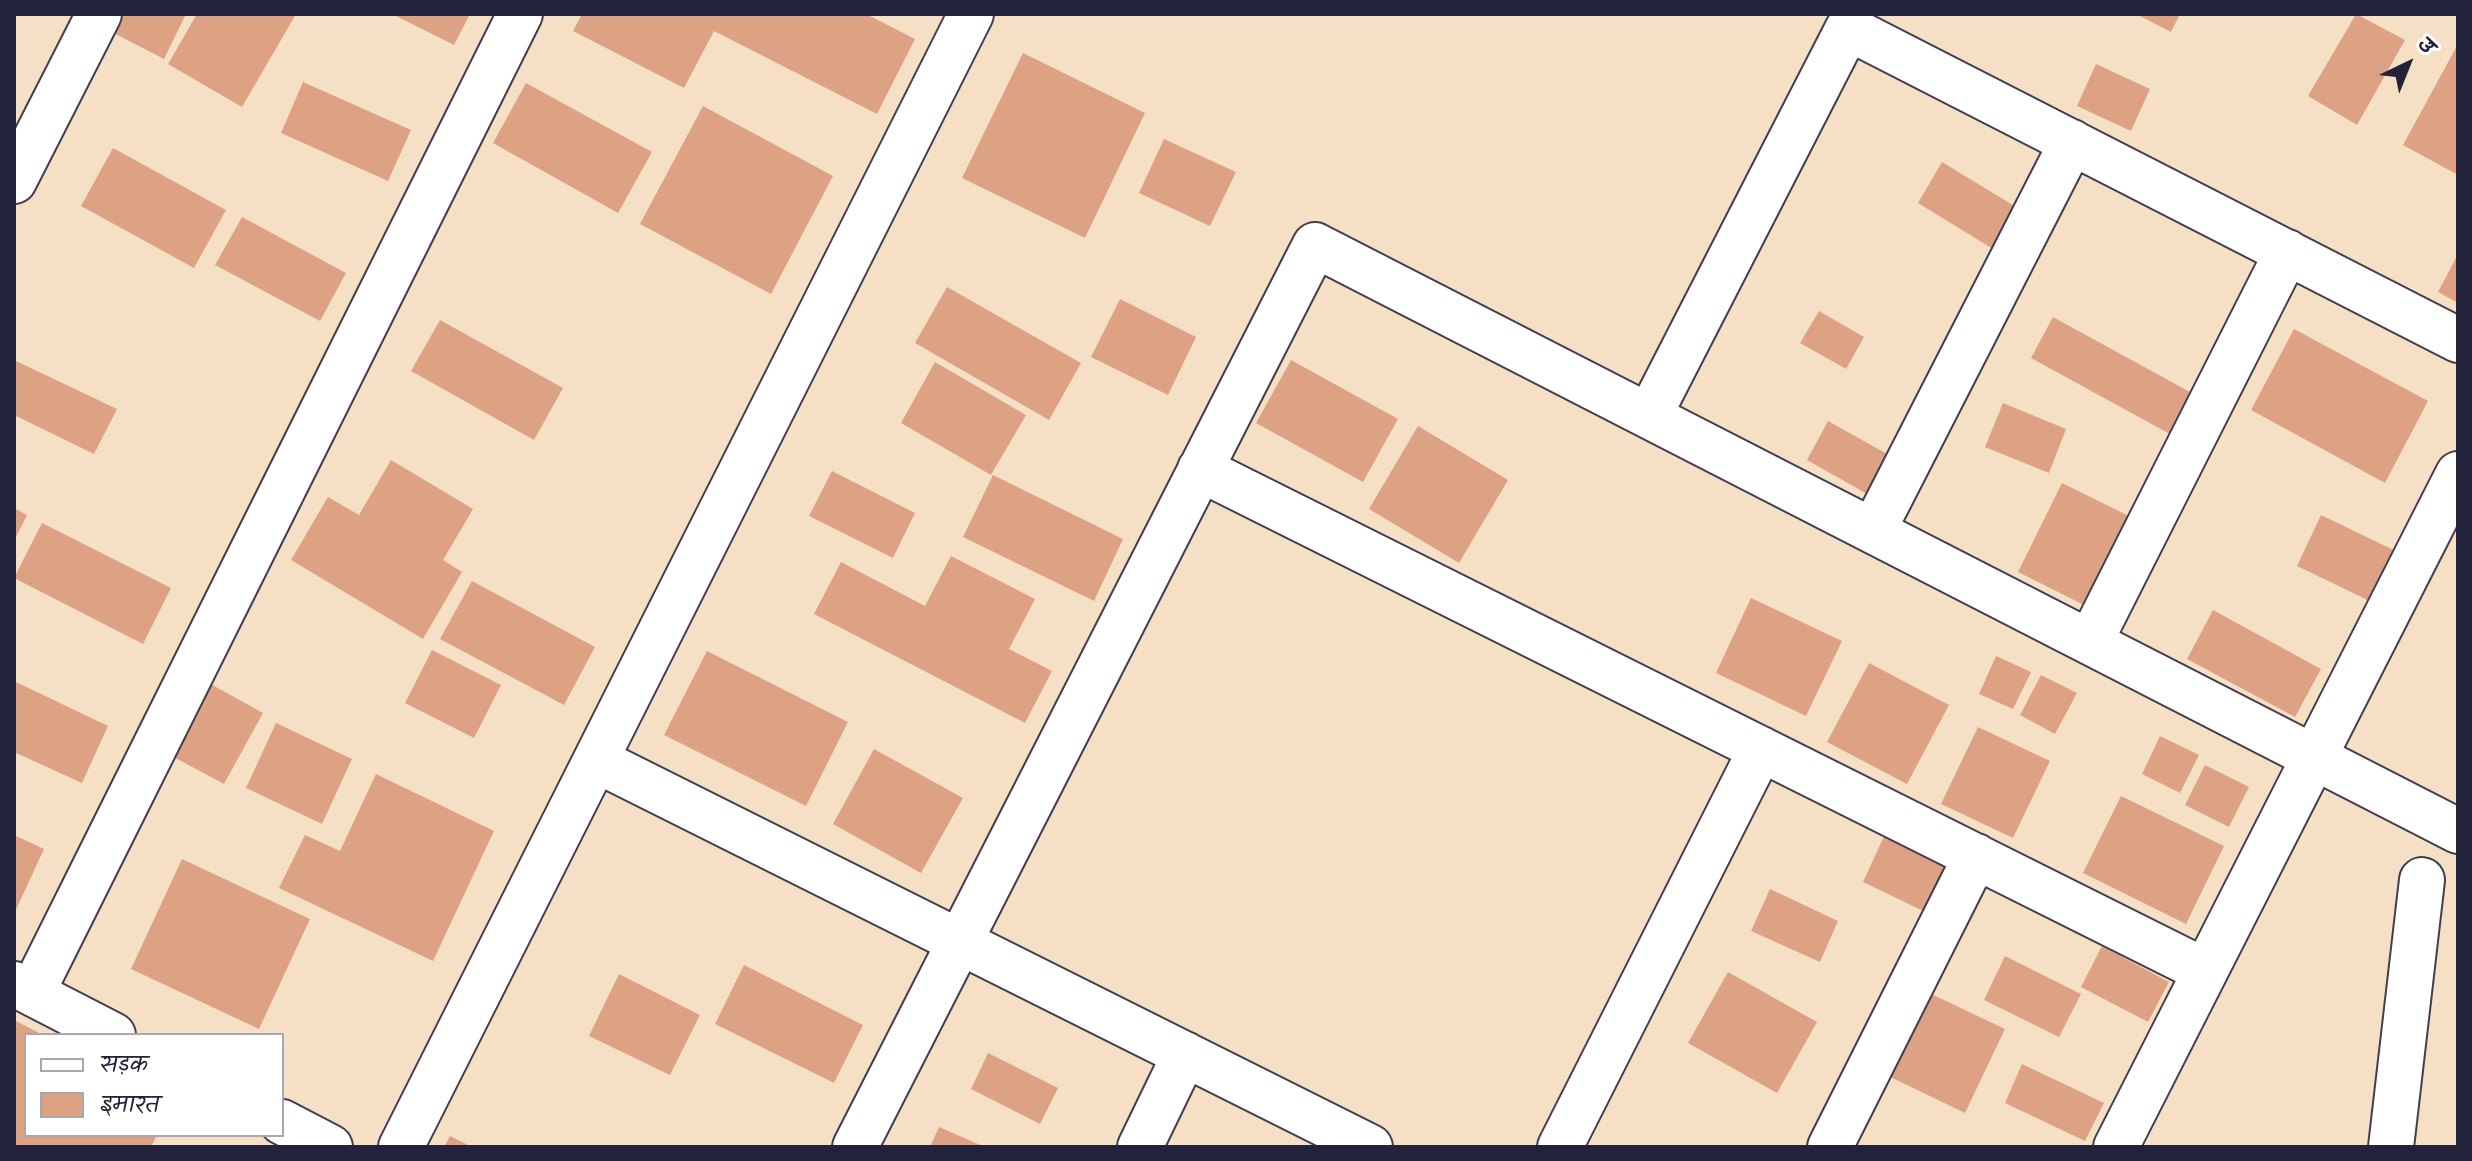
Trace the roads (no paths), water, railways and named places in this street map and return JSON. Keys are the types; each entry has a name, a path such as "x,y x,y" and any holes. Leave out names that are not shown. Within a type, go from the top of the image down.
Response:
{"street":[{"path":"14,181 99,14"},
{"path":"109,1033 23,988 520,14"},
{"path":"401,1147 971,14"},
{"path":"1649,416 1848,28 2458,340"},
{"path":"1873,531 2072,142"},
{"path":"855,1147 1315,245 2458,831"},
{"path":"2090,642 2287,252"},
{"path":"1200,469 2205,971"},
{"path":"2116,1147 2314,757 2441,550 2458,474"},
{"path":"1560,1147 1761,749"},
{"path":"596,760 1370,1147"},
{"path":"1830,1147 1976,856"},
{"path":"2391,1147 2422,880"},
{"path":"1140,1147 1185,1054"},
{"path":"284,1123 330,1147"}]}
